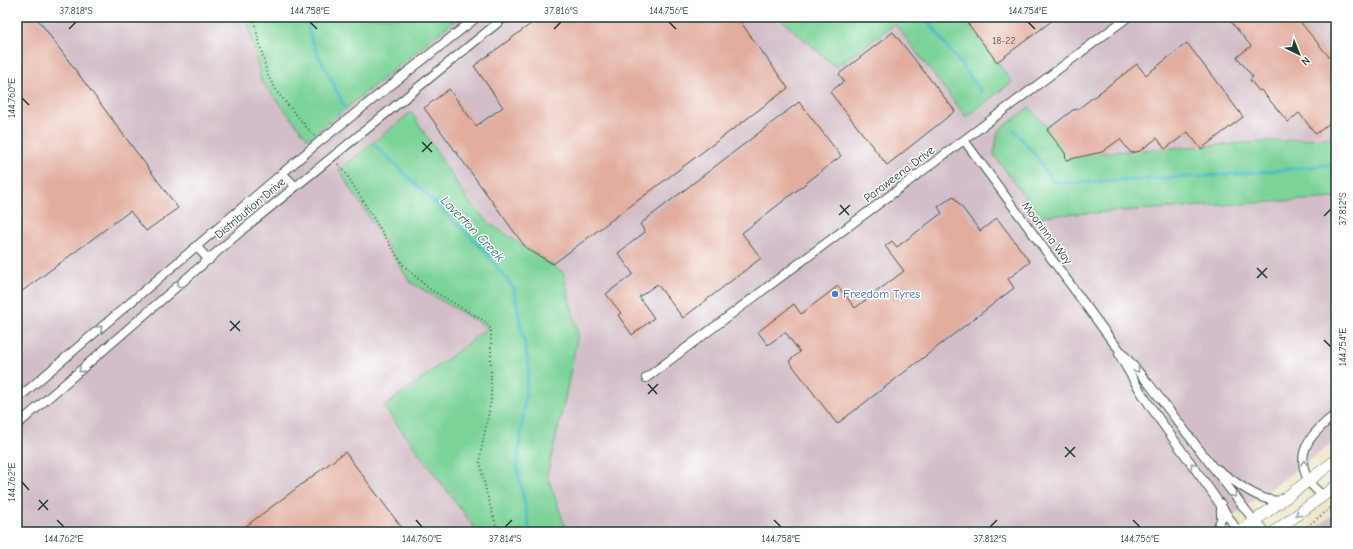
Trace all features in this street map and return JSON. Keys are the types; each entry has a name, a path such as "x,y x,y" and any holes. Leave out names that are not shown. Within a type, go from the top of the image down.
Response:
{"main road":[{"path":"1239,532 1255,522 1336,460"},
{"path":"1274,532 1336,486"},
{"path":"1255,522 1264,532"}],"street":[{"name":"Distribution Drive","path":"17,399 319,142 477,17"},
{"name":"Distribution Drive","path":"17,425 295,186 505,17"},
{"name":"Paraweena Drive","path":"646,378 1128,17"},
{"name":"Moorinna Way","path":"964,140 1112,341 1149,384 1255,522"},
{"path":"282,173 295,186"},
{"path":"196,246 209,260"},
{"name":"Moorinna Way","path":"1112,341 1143,397 1221,504 1239,532"},
{"path":"1323,496 1308,481 1304,470 1304,457 1308,442 1319,427 1336,414"},
{"name":"Moorinna Way","path":"1210,464 1262,498 1272,501 1282,501"},
{"path":"1216,532 1221,519 1221,504"}],"path":[{"path":"252,17 267,74 277,92 319,142"},
{"path":"331,156 345,172 402,264 428,288 486,322 491,329 492,401 481,451 480,463 486,491 498,532"},
{"path":"1302,532 1336,504"}],"shaded area":[{"path":"17,17 1336,17 1336,440 1212,532 17,532"},
{"path":"1336,513 1336,532 1310,532"}],"green space":[{"path":"247,17 459,17 308,139 261,81"},
{"path":"778,17 963,17 1012,82 966,117 895,24 836,67"},
{"path":"1030,107 1069,155 1336,137 1336,198 1039,216 994,155 998,131"},
{"path":"411,112 469,202 490,224 563,272 578,334 563,408 547,475 567,532 478,532 384,407 488,328 410,282 339,170"}],"building":[{"path":"24,17 36,17 178,208 146,231 130,211 17,295 17,22"},
{"path":"540,17 737,17 788,88 553,264 526,248 424,108 449,89 476,126 503,107 474,66"},
{"path":"963,17 1057,17 997,62"},
{"path":"1227,17 1296,17 1336,65 1336,118 1316,134 1299,113 1288,122 1261,90 1259,91 1250,80 1253,77 1237,57 1251,46"},
{"path":"893,32 955,111 887,165 830,92 844,81 839,74"},
{"path":"1187,43 1243,117 1201,149 1188,132 1165,149 1157,138 1140,151 1131,153 1120,139 1102,152 1066,160 1065,153 1047,130 1073,110 1078,109 1137,64 1146,75"},
{"path":"799,102 841,156 742,233 761,258 683,318 657,284 639,297 654,318 632,335 618,315 621,313 606,294 633,274 618,253 645,232 640,224"},
{"path":"953,196 980,231 997,218 1030,262 1008,279 1014,288 837,424 789,361 800,352 785,332 768,345 758,332 794,304 801,314 838,286 855,308 904,271 885,246 892,241 897,247 942,213 938,207"},
{"path":"345,452 405,532 238,532"}],"waterway":[{"name":"Laverton Creek","path":"306,17 312,42 345,107"},
{"path":"925,17 982,92"},
{"path":"1014,130 1037,157 1052,181 1067,183 1242,174 1336,164"},
{"name":"Laverton Creek","path":"375,145 484,250 514,289 529,367 517,465 530,532"}],"place":[{"name":"Freedom Tyres","path":"835,294"}]}
